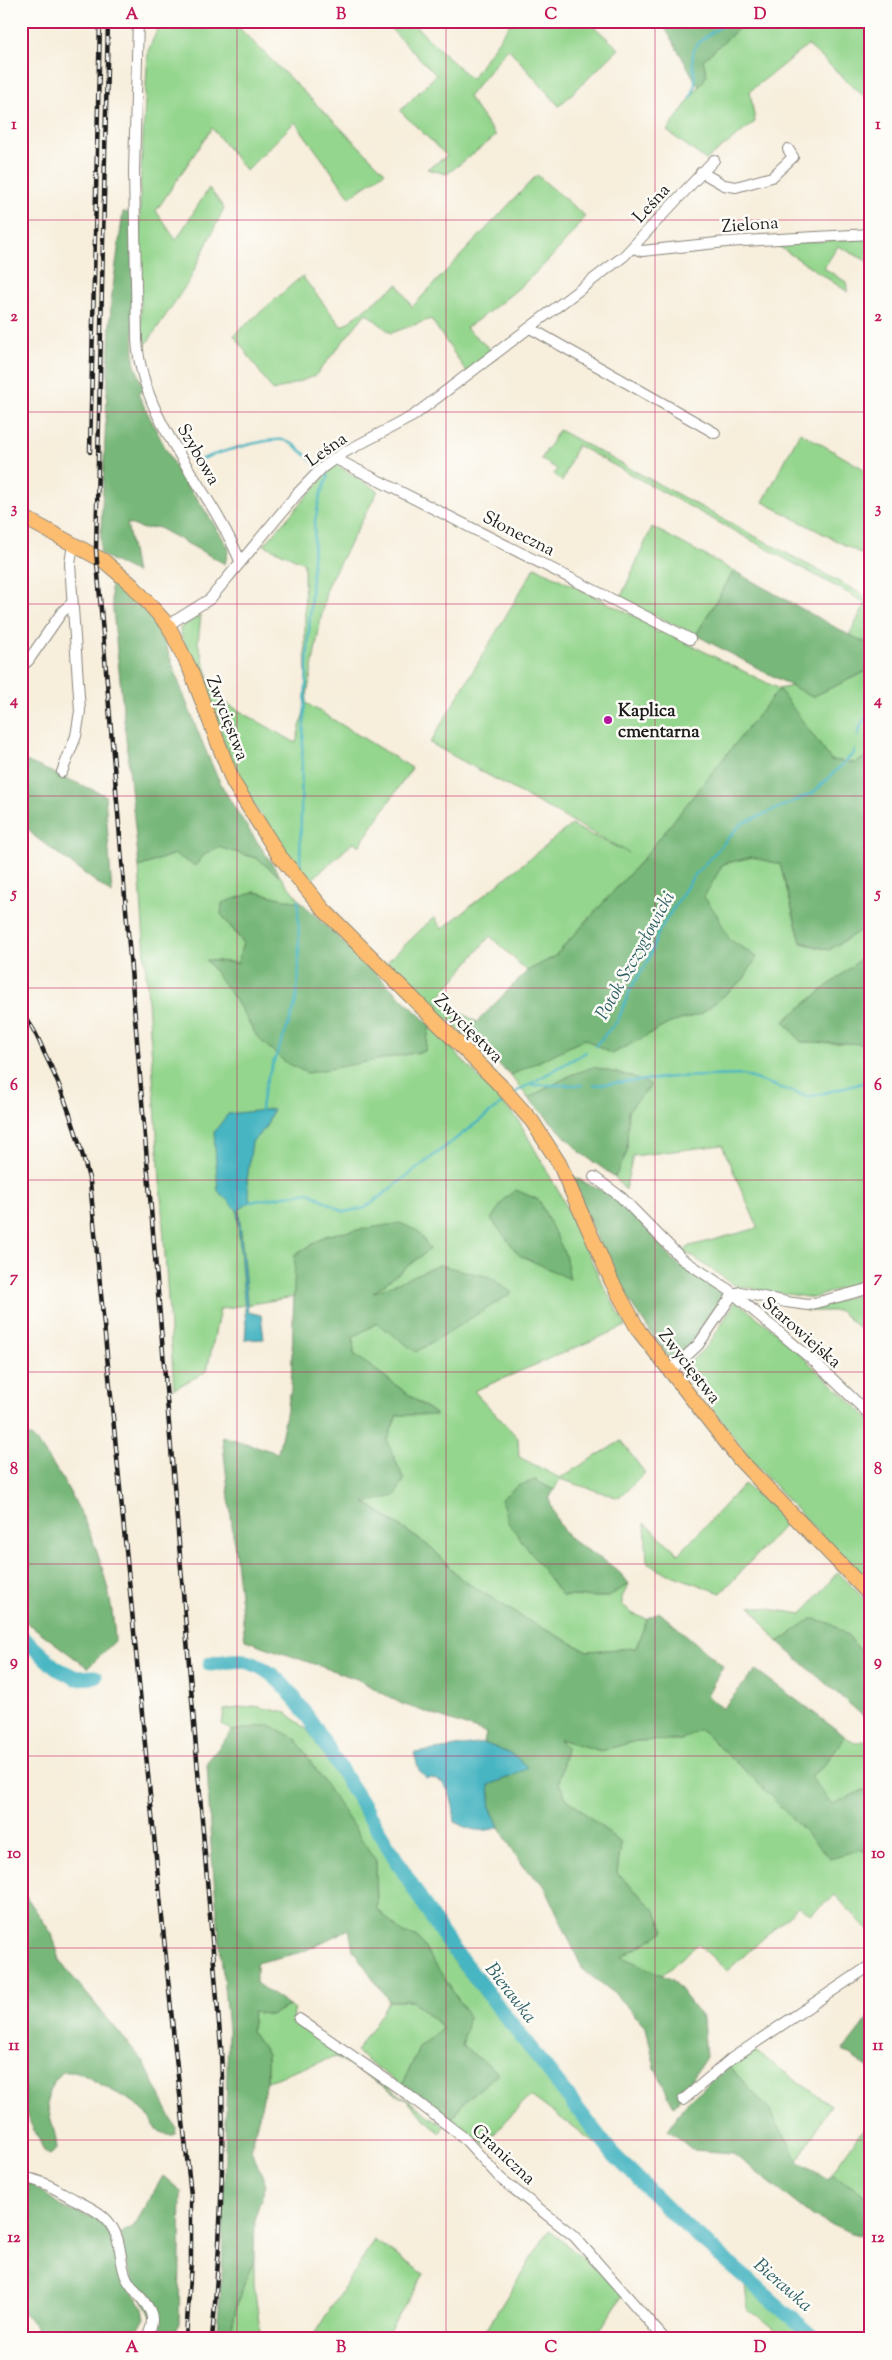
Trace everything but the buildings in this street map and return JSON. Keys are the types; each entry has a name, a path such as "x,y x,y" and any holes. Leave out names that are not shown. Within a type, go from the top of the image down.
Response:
{"main road":[{"name":"Zwycięstwa","path":"21,516 118,571 148,601 168,625 190,669 233,782 254,818 289,869 324,910 508,1093 532,1121 559,1164 625,1307 639,1331 752,1473 871,1596"}],"street":[{"name":"Szybowa","path":"138,21 134,170 138,360 144,385 160,418 225,529 240,561"},
{"path":"701,172 730,187 769,178 793,157 788,149"},
{"name":"Leśna","path":"168,625 210,598 304,486 334,458 413,416 633,248 714,160"},
{"name":"Zielona","path":"633,248 642,251 726,242 871,234"},
{"path":"530,328 715,433"},
{"name":"Słoneczna","path":"334,458 690,639"},
{"path":"62,772 76,736 80,711 70,564 73,544"},
{"path":"21,666 28,661 62,612 72,603"},
{"name":"Starowiejska","path":"594,1177 621,1197 688,1264 733,1294 816,1363 871,1416"},
{"name":"Starowiejska","path":"733,1294 740,1292 808,1305 871,1288"},
{"path":"670,1371 696,1348 733,1294"},
{"path":"683,2100 731,2059 871,1966"},
{"name":"Graniczna","path":"299,2019 406,2094 463,2137 501,2179 574,2236 662,2338"},
{"path":"21,2177 50,2184 99,2212 108,2221 117,2237 124,2273 150,2309 152,2322 146,2339"}],"green space":[{"path":"161,21 247,21 240,29 385,172 350,197 295,122 246,171 212,128 156,211 176,240 209,188 224,208 189,281 141,352 140,187 148,51"},
{"path":"383,21 410,21 471,79 512,21 588,21 619,49 559,106 508,48 468,97 496,136 447,174 427,169 447,156 400,111 436,75"},
{"path":"661,21 747,21 703,60 707,75 699,87"},
{"path":"747,21 871,21 871,103 808,45 750,91 755,122 706,160 667,131 707,75 703,60"},
{"path":"537,175 585,216 546,263 499,304 466,328 498,356 470,377 431,319 391,333 366,313 315,376 273,391 234,335 302,276 342,327 398,284 412,307"},
{"path":"123,212 132,213 134,362 144,390 138,394 180,477 199,501 229,548 225,564 157,527 143,529 127,523 136,573 100,554 111,302"},
{"path":"871,238 871,263 838,246 824,268 846,282 848,292 775,244"},
{"path":"559,430 871,599 871,645 849,635 866,603 577,445 562,482 554,474 557,469 541,459"},
{"path":"800,432 871,473 871,559 763,502"},
{"path":"337,465 378,491 327,586 306,701 304,563 264,545 330,470"},
{"path":"652,527 734,571 696,635 620,599"},
{"path":"535,567 652,625 657,633 663,631 779,689 793,686 812,697 871,669 871,754 855,763 831,760 779,690 642,860 554,957 527,971 490,936 438,999 477,1022 461,1032 387,962 434,917 442,929 571,825 629,853 430,743"},
{"path":"734,571 849,635 871,645 871,669 812,697 696,635"},
{"path":"110,581 126,588 140,600 150,614 159,630 217,776 239,814 280,876 256,858 218,847 205,854 195,866 174,854 139,867"},
{"path":"201,615 198,643 215,697 296,743 306,703 412,768 359,846 354,842 310,881 285,851 240,784 181,634 180,628"},
{"path":"779,689 831,760 855,763 871,754 871,924 829,950 801,942 780,864 752,857 723,864 704,897 717,915 729,939 757,957 744,979 701,1014 670,1023 612,1054 585,1039 511,1075 461,1032 477,1022 527,971 554,957 642,860"},
{"path":"21,759 105,795 112,894 34,836 21,818"},
{"path":"218,847 256,858 280,876 302,903 255,892 221,914 243,943 238,963 207,960 235,999 258,1038 372,1061 425,1051 430,1025 519,1121 561,1196 601,1281 626,1326 474,1391 518,1438 519,1457 560,1478 621,1441 645,1473 619,1498 560,1479 554,1490 534,1480 539,1562 562,1596 607,1597 629,1584 622,1597 622,1604 633,1614 647,1619 636,1648 587,1651 525,1619 461,1579 433,1549 365,1502 404,1480 387,1441 397,1415 435,1414 354,1354 353,1337 377,1323 371,1294 296,1255 294,1297 220,1309 207,1371 174,1389 139,867 175,854 195,866 205,854"},
{"path":"752,857 780,864 801,943 829,950 871,924 871,951 784,1021 801,1042 871,1044 871,1278 813,1298 736,1286 684,1251 690,1246 758,1228 722,1145 633,1156 625,1190 615,1177 627,1152 628,1111 651,1085 573,1074 528,1098 511,1075 585,1039 612,1054 670,1023 701,1014 744,979 717,915 703,897 723,864"},
{"path":"255,892 302,903 430,1025 425,1051 307,1073 285,1062 258,1038 235,999 206,960 238,963 243,942 221,914 222,903"},
{"path":"871,951 871,1044 801,1042 784,1021"},
{"path":"593,1067 633,1077 651,1085 628,1111 627,1152 615,1177 581,1153 528,1098 573,1074"},
{"path":"570,1175 622,1201 673,1260 724,1295 690,1344 669,1359 613,1277"},
{"path":"516,1190 539,1200 565,1254 570,1279 519,1255 491,1219 506,1197"},
{"path":"400,1223 418,1231 430,1249 373,1293 439,1265 490,1277 512,1293 416,1352 377,1323 353,1337 354,1354 436,1415 397,1415 387,1441 404,1480 395,1496 365,1503 433,1549 461,1579 525,1619 587,1651 636,1648 647,1619 659,1612 723,1666 707,1695 722,1709 756,1670 845,1736 823,1767 810,1776 832,1804 864,1790 871,1793 871,1856 862,1849 830,1858 753,1778 700,1729 681,1740 636,1741 601,1751 559,1739 566,1748 559,1783 566,1798 621,1843 617,1873 655,1910 665,1931 622,1957 673,1980 703,2019 706,2057 674,2107 655,2068 646,2027 613,1992 583,1970 544,1885 523,1867 499,1827 491,1809 489,1785 517,1774 527,1767 514,1756 484,1743 486,1733 402,1704 357,1679 245,1640 222,1436 278,1453 291,1390 295,1255 327,1235"},
{"path":"871,1290 871,1339 840,1311 805,1311"},
{"path":"736,1301 771,1328 871,1420 871,1587 791,1504 749,1457 708,1402 680,1372 708,1345"},
{"path":"21,1431 38,1444 65,1483 87,1526 103,1571 113,1617 115,1641 88,1668 21,1618"},
{"path":"535,1480 554,1490 549,1499 563,1531 579,1545 609,1564 629,1584 608,1597 562,1596 508,1522 501,1499 517,1486"},
{"path":"744,1484 789,1520 721,1593 658,1570 647,1562 645,1523 679,1554"},
{"path":"838,1572 871,1606 871,1663 849,1637 810,1620 778,1642 750,1606 802,1614"},
{"path":"811,1619 829,1623 837,1628 852,1641 871,1663 871,1746 867,1740 869,1721 778,1642"},
{"path":"254,1706 287,1713 309,1732 452,1959 603,2149 532,2097 526,2099 485,2144 449,2122 464,2102 499,2073 462,2046 402,1933 377,1909 376,1861 270,1725 232,1731 222,1725 224,1710"},
{"path":"270,1725 296,1739 376,1861 377,1909 402,1933 417,1936 469,2016 462,2046 499,2073 464,2102 449,2122 402,2086 419,2048 443,2028 413,2001 389,2001 353,1950 349,1929 302,1952 256,1963 256,1983 289,2006 270,2015 253,2012 251,2031 267,2054 267,2081 251,2150 266,2184 255,2217 254,2259 238,2300 229,2339 216,2339 222,2278 228,2030 211,1846 207,1762 232,1731"},
{"path":"700,1729 753,1778 871,1856 871,1933 835,1895 811,1914 798,1907 727,1971 698,1944 662,1975 621,1957 665,1931 655,1910 617,1873 621,1843 566,1798 559,1783 566,1748 558,1739 601,1751 636,1741 681,1740"},
{"path":"845,1736 854,1743 867,1740 871,1746 871,1793 864,1790 832,1805 810,1776 823,1767"},
{"path":"21,1889 52,1934 61,1963 143,2061 176,2128 175,2134 171,2136 156,2130 147,2114 135,2103 78,2072 63,2072 54,2081 48,2099 48,2108 57,2149 50,2155 44,2152 28,2117 24,2099 24,2073 21,2060"},
{"path":"389,2001 413,2001 443,2028 419,2048 402,2086 356,2052"},
{"path":"289,2006 295,2010 291,2022 306,2029 444,2126 440,2133 406,2100 336,2057 267,2081 267,2054 251,2031 253,2011 270,2015"},
{"path":"871,2015 871,2069 843,2051"},
{"path":"752,2049 831,2105 798,2161 770,2111 729,2066"},
{"path":"729,2066 770,2111 798,2161 827,2179 831,2174 871,2198 871,2235 851,2234 812,2216 732,2153 693,2150 668,2130 685,2104"},
{"path":"871,2118 871,2198 831,2174"},
{"path":"163,2176 181,2191 179,2323 174,2339 150,2339 156,2325 128,2271 120,2234 134,2226"},
{"path":"29,2182 64,2208 97,2218 104,2223 112,2240 121,2278 142,2305 145,2318 133,2339 45,2339 21,2309 21,2256"},
{"path":"549,2230 624,2293 594,2339 480,2339"},
{"path":"374,2240 424,2274 384,2339 311,2339"},
{"path":"254,2259 254,2283 261,2339 229,2339 238,2300"},
{"path":"745,2285 807,2339 787,2339 760,2317 748,2311"}],"water":[{"path":"273,1109 266,1127 252,1142 247,1181 250,1202 239,1210 248,1312 261,1315 264,1339 245,1340 246,1325 237,1210 218,1191 214,1132 228,1114"},
{"path":"484,1743 515,1756 527,1767 517,1774 489,1785 491,1809 499,1827 482,1830 471,1829 455,1822 449,1792 440,1782 426,1778 419,1770 414,1753"}],"waterway":[{"path":"690,98 695,84 693,57 697,45 712,32 730,21"},
{"path":"194,463 241,447 280,440 287,441 295,446 317,466"},
{"path":"300,867 302,759 315,521 327,475"},
{"name":"Potok Szczygłowicki","path":"858,736 861,724 871,712"},
{"name":"Potok Szczygłowicki","path":"595,1046 618,1020 631,988 647,963 659,931 693,877 741,824 813,793 854,753 855,749"},
{"path":"261,1110 266,1083 290,1021 296,997 299,970 298,901"},
{"name":"Potok Szczygłowicki","path":"516,1092 586,1052"},
{"path":"594,1085 674,1077 743,1075 808,1097 871,1081"},
{"path":"531,1085 582,1085"},
{"name":"Potok Szczygłowicki","path":"250,1202 309,1192 344,1212 365,1208 504,1102"},
{"name":"Bierawka","path":"21,1636 56,1668 76,1678 95,1677"},
{"name":"Bierawka","path":"210,1664 244,1661 266,1670 284,1686 312,1723 444,1937 612,2153 679,2220 816,2339"}],"railway":[{"path":"90,452 100,21"},
{"path":"108,21 96,550 221,2047 223,2120 221,2193 212,2339"},
{"path":"21,1013 34,1031 52,1068 76,1132 90,1182 173,2030 191,2195 191,2261 186,2339"}],"place":[{"name":"Kaplica cmentarna","path":"608,720"}]}
